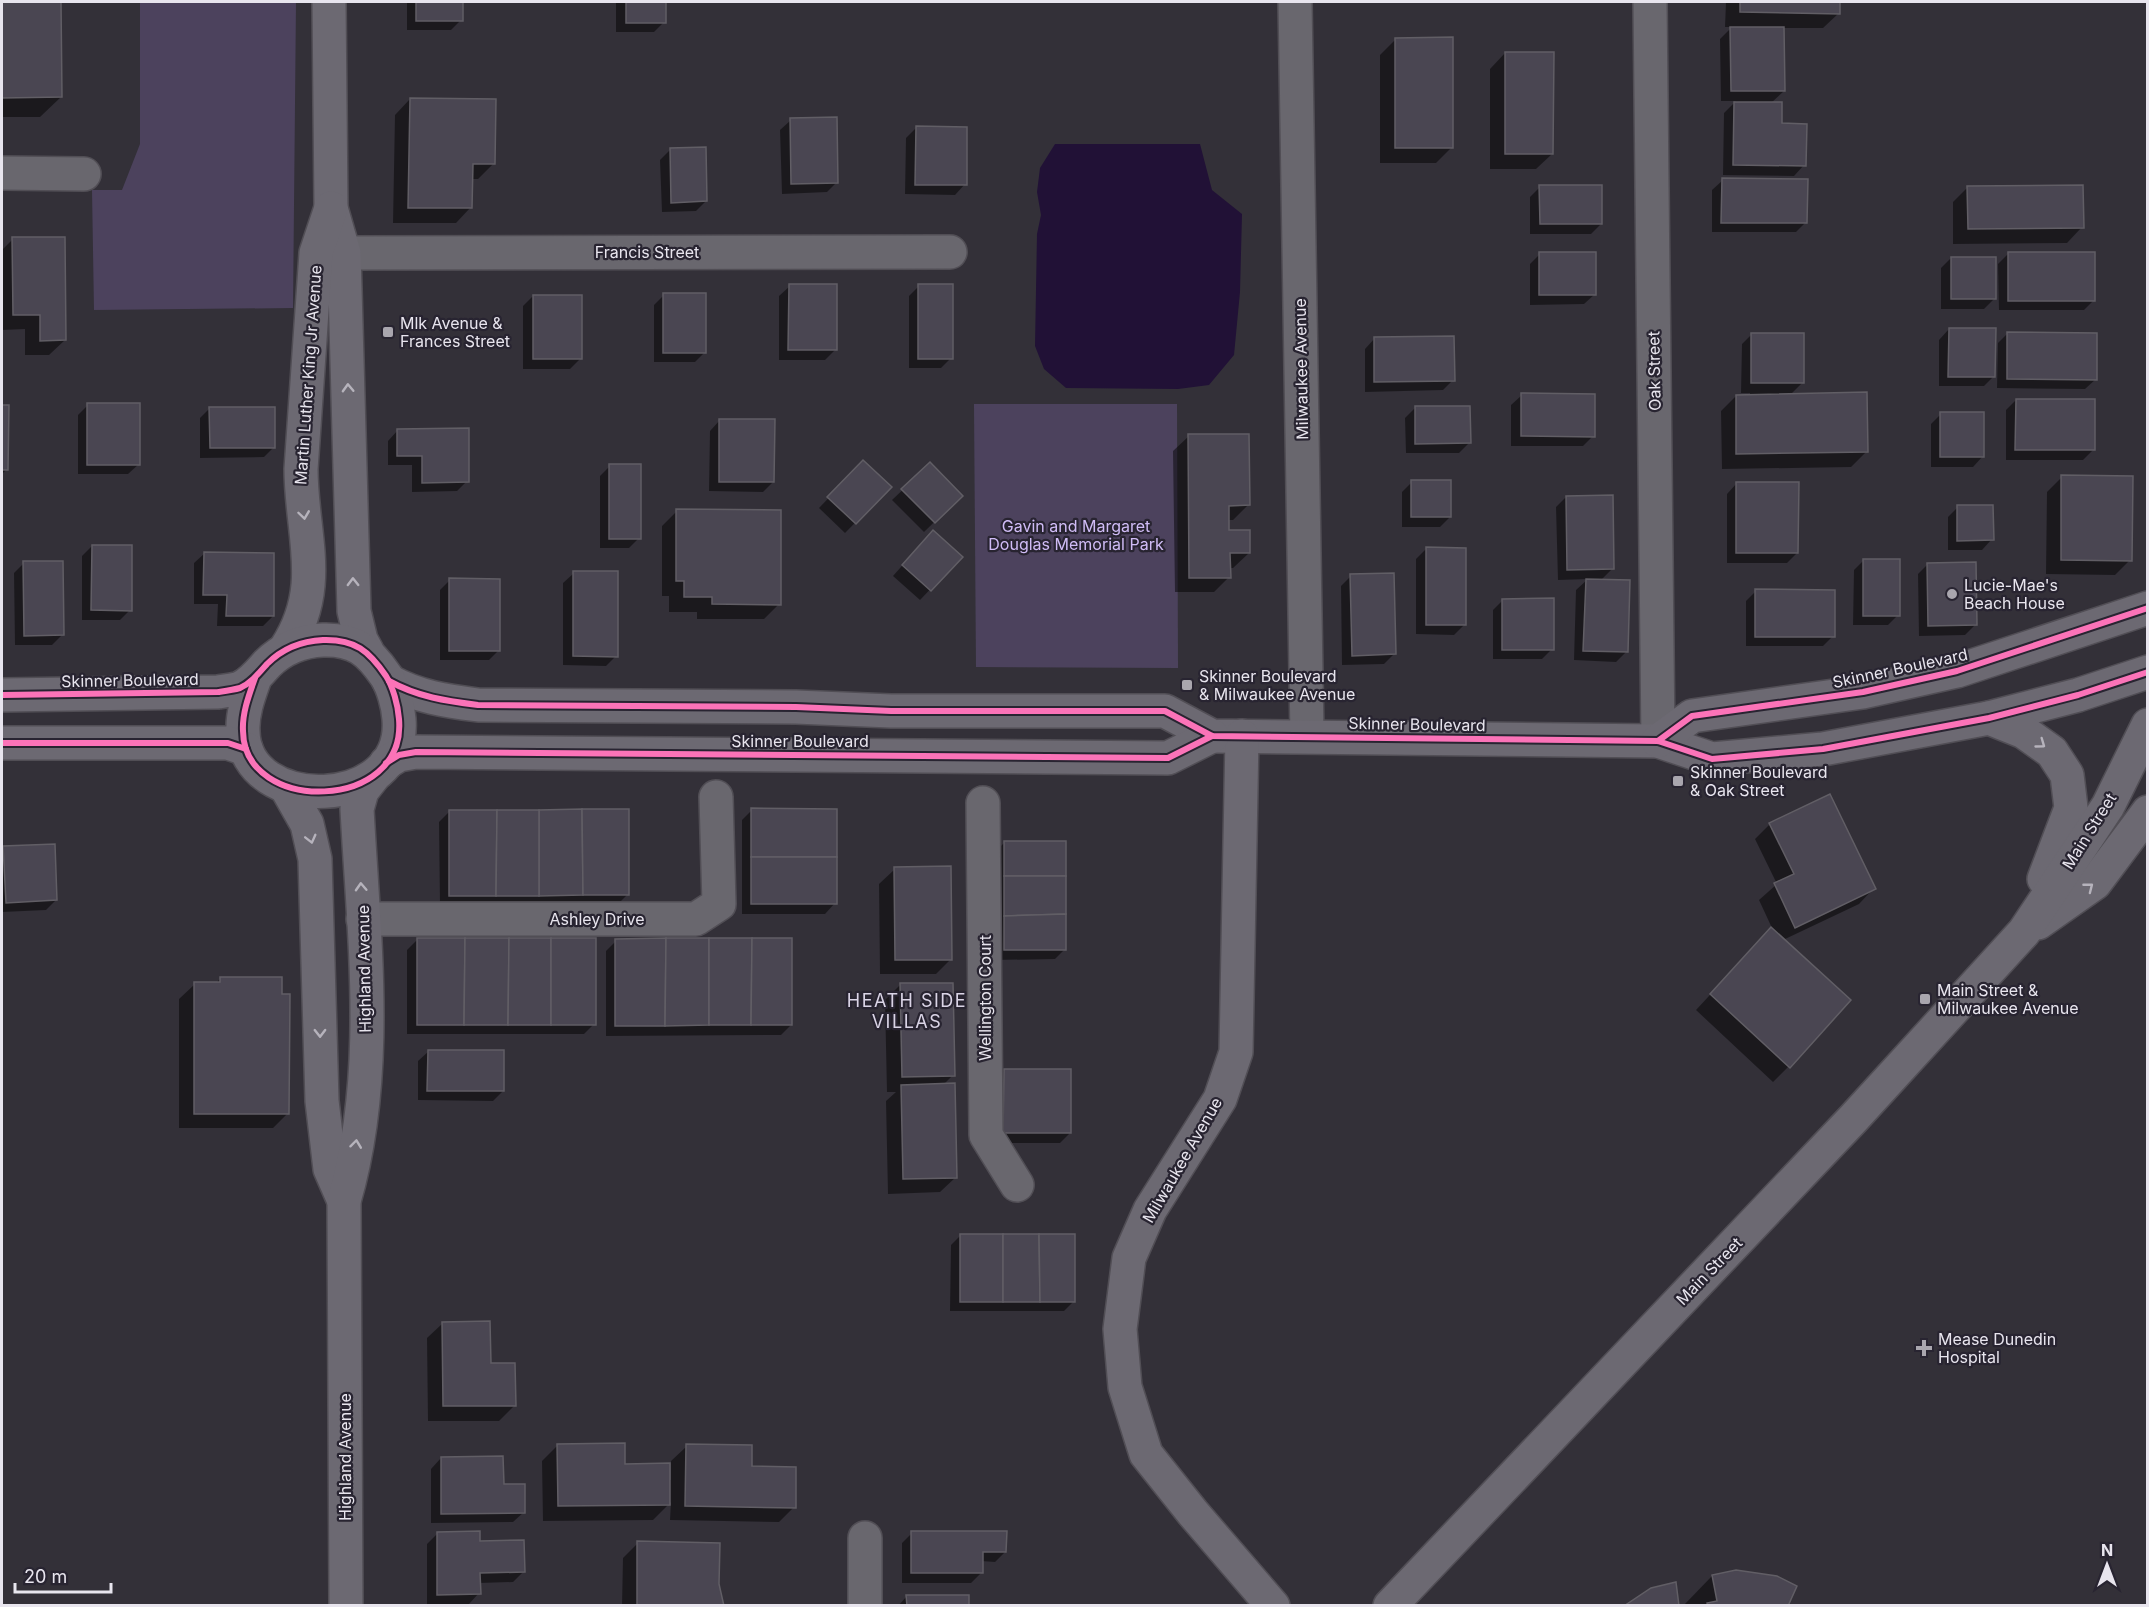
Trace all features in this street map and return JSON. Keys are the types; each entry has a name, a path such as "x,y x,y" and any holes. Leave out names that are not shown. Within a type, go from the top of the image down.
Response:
{"street":[{"name":"Martin Luther King Jr Avenue","path":"329,2 331,208 344,253 354,611 361,640 367,651"},
{"name":"Milwaukee Avenue","path":"1295,2 1307,736"},
{"name":"Oak Street","path":"1650,2 1658,741"},
{"path":"2,173 84,174"},
{"name":"Martin Luther King Jr Avenue","path":"286,648 301,621 310,582 310,554 301,492 301,469 316,253 331,208"},
{"name":"Francis Street","path":"344,253 951,252"},
{"name":"Skinner Boulevard","path":"1658,741 1692,716 1863,693 1957,671 2148,608"},
{"path":"286,648 325,640 349,643 367,651"},
{"name":"Skinner Boulevard","path":"2,695 218,693 240,688 255,678 286,648"},
{"name":"Skinner Boulevard","path":"367,651 389,681 399,713 400,730 396,746 380,770"},
{"name":"Skinner Boulevard","path":"255,678 244,711 242,732 246,749 268,777 286,787 320,792 355,787 408,753 1168,758 1227,736 1307,736 1658,741 1712,759 1823,749 1989,718 2078,695 2148,672"},
{"name":"Skinner Boulevard","path":"389,681 411,693 441,701 520,707 1165,711 1227,736"},
{"path":"1989,718 2024,732 2052,752 2067,775 2071,808 2024,932"},
{"name":"Main Street","path":"1390,1605 1853,1119 2024,932 2108,806 2148,725"},
{"name":"Milwaukee Avenue","path":"1227,736 1236,1052 1220,1099 1150,1210 1129,1258 1120,1329 1125,1387 1146,1454 1193,1513 1273,1605"},
{"path":"2,742 228,743 246,749"},
{"name":"Highland Avenue","path":"346,1605 344,1201 353,1169 364,1078 368,1001 357,809 362,791 380,770"},
{"name":"Highland Avenue","path":"286,787 307,824 315,859 322,1101 330,1169 344,1201"},
{"name":"Ashley Drive","path":"363,919 696,919 718,904 716,797"},
{"name":"Wellington Court","path":"983,802 986,1135 1017,1185"},
{"name":"Main Street","path":"2024,932 2095,884 2148,812"},
{"path":"865,1538 865,1605"}],"green space":[{"path":"140,2 296,2 293,308 94,310 92,190 122,190 140,144"},
{"name":"Gavin and Margaret Douglas Memorial Park","path":"974,404 1177,404 1178,668 976,667"}],"shaded area":[{"path":"1055,144 1200,144 1212,190 1242,214 1240,292 1234,355 1209,385 1178,389 1066,388 1044,369 1035,346 1037,234 1041,215 1037,192 1040,168"}],"building":[{"path":"2,2 61,2 62,97 2,98"},
{"path":"416,2 463,2 463,21 416,21"},
{"path":"626,2 666,2 666,23 626,23"},
{"path":"1740,2 1840,2 1840,14 1740,12"},
{"path":"1730,27 1784,27 1785,91 1731,91"},
{"path":"1453,37 1453,148 1395,148 1395,38"},
{"path":"1505,52 1554,52 1553,154 1505,154"},
{"path":"410,98 496,99 495,164 473,164 472,208 408,208"},
{"path":"1734,102 1782,102 1782,123 1807,124 1806,166 1733,165"},
{"path":"837,117 838,183 791,184 790,118"},
{"path":"916,126 967,127 967,185 915,185"},
{"path":"706,147 707,201 671,203 670,148"},
{"path":"1722,178 1808,179 1807,223 1721,223"},
{"path":"1539,185 1602,185 1602,224 1540,224"},
{"path":"2083,185 2084,228 1968,229 1967,186"},
{"path":"12,237 65,237 66,340 40,341 40,315 13,315"},
{"path":"1539,252 1596,252 1596,295 1539,295"},
{"path":"2008,252 2095,252 2095,301 2008,301"},
{"path":"1951,257 1996,257 1996,299 1951,299"},
{"path":"789,284 837,284 837,350 788,350"},
{"path":"918,284 953,284 953,359 918,359"},
{"path":"663,293 706,293 706,353 663,353"},
{"path":"533,295 582,295 582,359 533,359"},
{"path":"1949,328 1996,328 1995,377 1948,377"},
{"path":"2007,332 2097,333 2097,380 2007,379"},
{"path":"1751,333 1804,333 1804,383 1751,383"},
{"path":"1454,336 1455,381 1374,382 1374,337"},
{"path":"1867,392 1868,452 1736,454 1736,395"},
{"path":"1521,393 1595,394 1595,437 1521,436"},
{"path":"2016,399 2095,399 2095,450 2015,450"},
{"path":"87,403 140,403 140,465 87,465"},
{"path":"2,405 9,405 8,470 2,470"},
{"path":"1415,406 1470,406 1471,443 1415,444"},
{"path":"209,407 275,407 275,448 210,448"},
{"path":"1940,412 1984,412 1984,457 1940,457"},
{"path":"719,419 775,419 774,482 719,482"},
{"path":"469,428 469,482 422,483 422,456 397,456 397,429"},
{"path":"1188,434 1249,434 1250,505 1229,506 1229,530 1250,530 1250,553 1230,553 1231,578 1189,578"},
{"path":"863,460 892,487 856,524 827,497"},
{"path":"930,462 963,496 935,523 901,489"},
{"path":"609,464 641,464 641,539 609,539"},
{"path":"2061,475 2133,476 2132,561 2061,560"},
{"path":"1411,480 1451,480 1451,517 1411,517"},
{"path":"1736,482 1799,482 1798,553 1736,553"},
{"path":"1613,495 1614,569 1567,570 1566,496"},
{"path":"1957,505 1993,505 1994,540 1957,541"},
{"path":"676,509 781,510 781,605 712,604 712,597 684,597 684,581 676,581"},
{"path":"933,530 963,557 931,591 902,565"},
{"path":"92,545 132,545 132,611 91,610"},
{"path":"1426,547 1466,548 1466,625 1426,625"},
{"path":"204,552 274,553 274,616 226,616 227,595 203,595"},
{"path":"1863,559 1900,559 1900,616 1863,616"},
{"path":"23,561 63,561 64,635 24,636"},
{"name":"Lucie-Mae's Beach House","path":"1976,562 1977,625 1928,626 1927,563"},
{"path":"573,571 618,571 618,657 573,656"},
{"path":"1394,573 1396,654 1352,656 1350,574"},
{"path":"449,578 500,579 500,651 449,651"},
{"path":"1586,579 1630,580 1628,652 1583,651"},
{"path":"1755,589 1835,590 1835,637 1755,637"},
{"path":"1554,598 1554,650 1502,650 1502,599"},
{"path":"1830,794 1876,889 1795,928 1774,883 1794,874 1769,823"},
{"path":"751,808 837,809 837,857 751,857"},
{"path":"582,809 583,895 539,896 539,810"},
{"path":"582,809 629,809 629,895 583,895"},
{"path":"449,810 497,810 496,896 449,896"},
{"path":"497,810 539,810 539,896 496,896"},
{"path":"1004,841 1066,841 1066,876 1004,876"},
{"path":"55,844 57,900 6,903 3,846"},
{"path":"751,857 837,857 837,904 751,904"},
{"path":"951,866 952,960 895,960 894,867"},
{"path":"1004,876 1066,876 1066,914 1004,916"},
{"path":"1066,914 1066,950 1004,950 1004,916"},
{"path":"1771,927 1851,1000 1790,1068 1710,994"},
{"path":"417,938 465,938 464,1025 417,1025"},
{"path":"465,938 509,938 508,1025 464,1025"},
{"path":"509,938 551,938 551,1025 508,1025"},
{"path":"551,938 596,938 596,1025 551,1025"},
{"path":"666,938 665,1026 615,1026 615,939"},
{"path":"666,938 709,938 709,1025 665,1026"},
{"path":"709,938 752,938 751,1025 709,1025"},
{"path":"752,938 792,938 792,1025 751,1025"},
{"path":"220,977 282,977 282,994 290,994 289,1114 194,1114 194,982 220,982"},
{"path":"900,983 953,983 955,1076 902,1077"},
{"path":"428,1050 504,1050 504,1091 427,1091"},
{"path":"1004,1069 1071,1069 1071,1133 1003,1133"},
{"path":"955,1083 957,1178 903,1179 901,1085"},
{"path":"960,1234 1003,1234 1003,1302 960,1302"},
{"path":"1003,1234 1039,1234 1040,1302 1003,1302"},
{"path":"1039,1234 1075,1234 1075,1302 1040,1302"},
{"path":"490,1321 491,1363 515,1363 516,1406 443,1406 442,1322"},
{"path":"625,1443 625,1464 670,1463 670,1505 558,1506 557,1444"},
{"path":"686,1444 752,1445 752,1466 796,1467 796,1508 685,1506"},
{"path":"503,1456 504,1484 525,1484 525,1513 441,1514 441,1457"},
{"path":"480,1531 480,1541 524,1540 525,1572 480,1573 481,1594 437,1595 437,1532"},
{"path":"911,1531 1007,1531 1006,1552 983,1552 983,1573 911,1573"},
{"path":"637,1541 720,1543 719,1584 724,1606 637,1606"},
{"path":"1736,1570 1777,1576 1797,1586 1788,1606 1708,1606 1707,1603 1717,1601 1712,1575"},
{"path":"1676,1582 1679,1606 1624,1606 1651,1588"},
{"path":"906,1595 969,1595 969,1606 907,1606"}],"cycle path":[{"path":"1658,741 1692,716 1863,692 1957,671 2148,608"},
{"path":"2,695 218,692 240,688 255,678 273,658 293,646 334,640 353,644 367,653 389,680 395,696 399,719 395,750 378,772 353,786 324,791 295,789 269,778 250,758 243,731 248,697 255,678"},
{"path":"389,681 421,695 478,705 796,707 891,711 1165,711 1212,736 1658,741 1712,759 1823,749 1989,718 2078,695 2148,672"},
{"path":"386,763 399,755 416,752 1168,758 1212,736"},
{"path":"2,743 228,743 246,749"}],"place":[{"name":"Mlk Avenue & Frances Street","path":"388,332"},
{"name":"Lucie-Mae's Beach House","path":"1952,594"},
{"name":"Skinner Boulevard & Milwaukee Avenue","path":"1187,685"},
{"name":"Skinner Boulevard & Oak Street","path":"1678,781"},
{"name":"Main Street & Milwaukee Avenue","path":"1925,999"},
{"name":"Mease Dunedin Hospital","path":"1924,1348"}],"district":[{"name":"HEATH SIDE VILLAS","path":"907,1011"}]}
